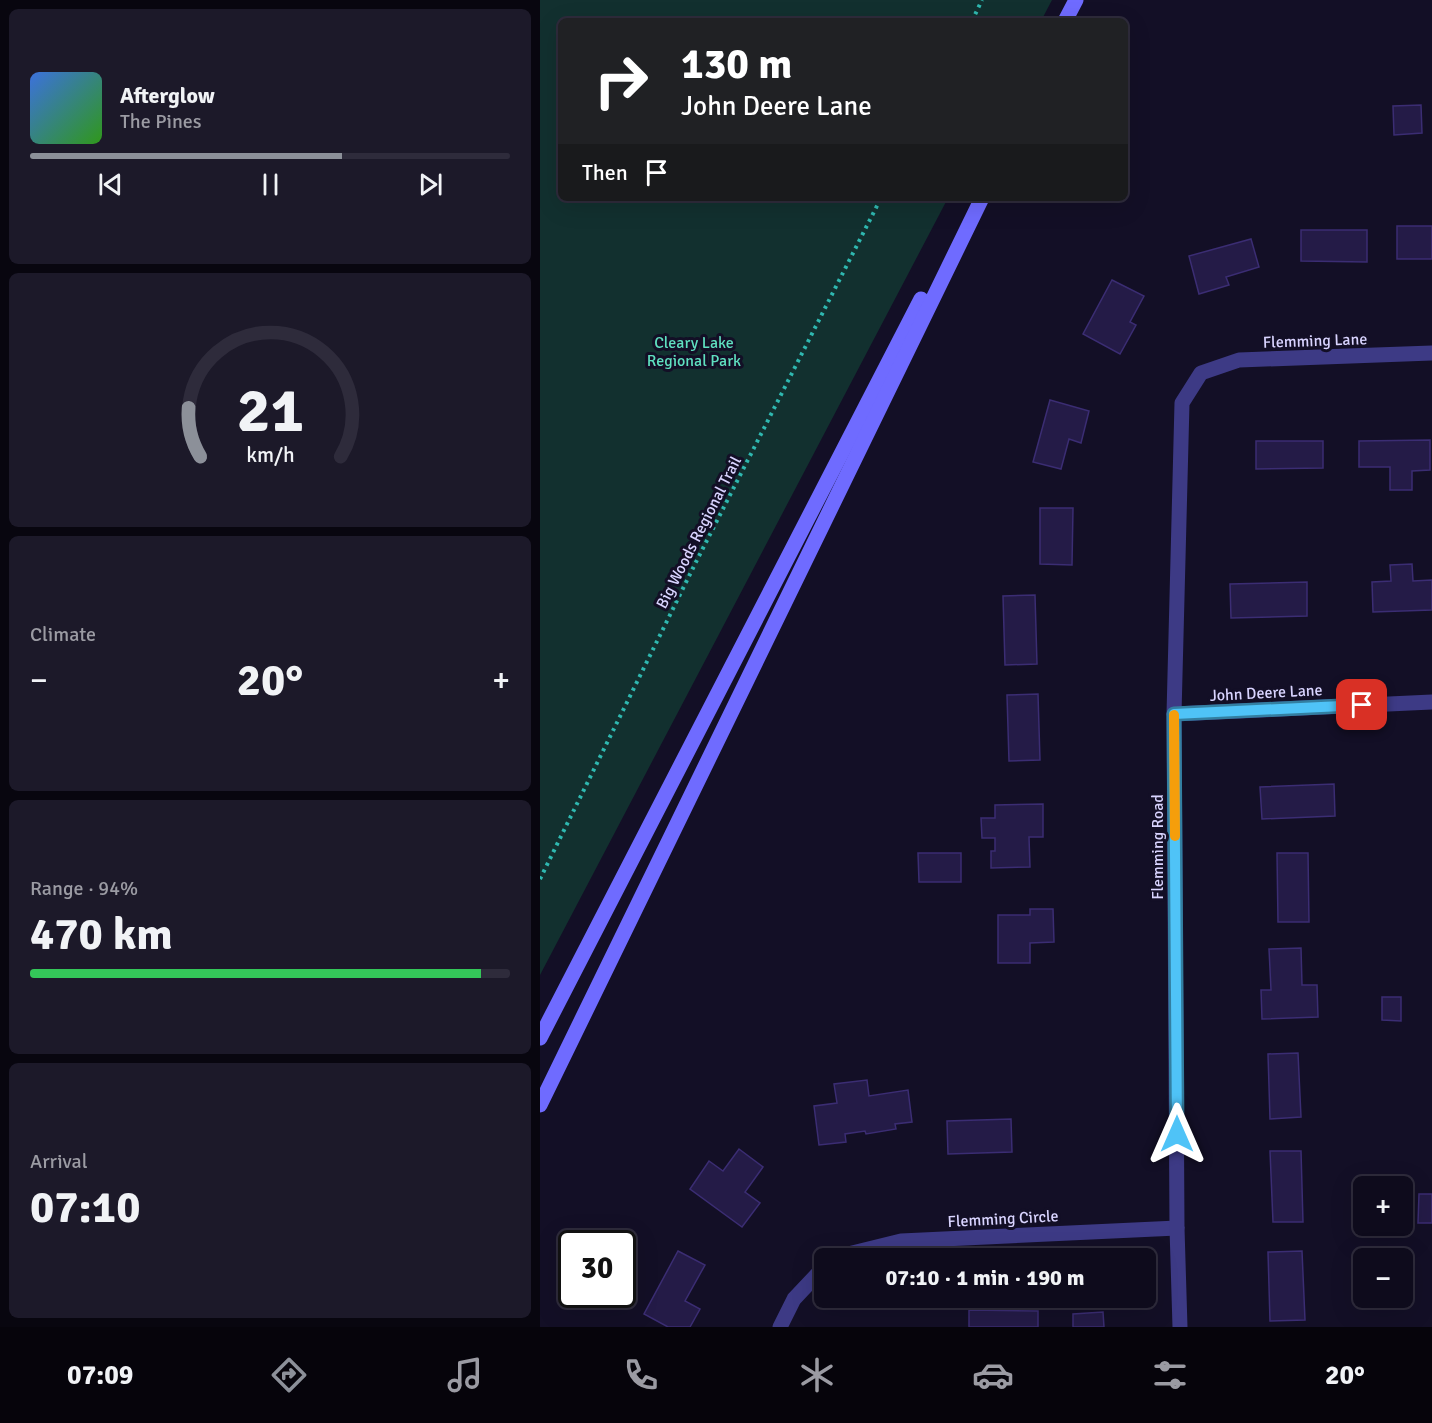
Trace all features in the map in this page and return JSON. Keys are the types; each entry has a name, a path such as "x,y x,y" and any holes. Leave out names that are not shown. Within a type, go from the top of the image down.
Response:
{"main road":[{"path":"1068,18 1077,0"},
{"path":"540,1038 972,201"},
{"path":"540,1105 981,201"}],"street":[{"name":"Flemming Lane","path":"1201,373 1239,360 1432,353"},
{"name":"Flemming Road","path":"1180,1327 1174,714 1182,403 1201,373"},
{"name":"John Deere Lane","path":"1174,714 1432,702"},
{"name":"Flemming Circle","path":"873,1248 901,1241 1178,1228"},
{"path":"780,1327 794,1299 814,1278"}],"path":[{"path":"973,18 982,0"},
{"name":"Big Woods Regional Trail","path":"540,879 697,560 879,201"}],"green space":[{"name":"Cleary Lake Regional Park","path":"540,0 1052,0 1043,18 558,18 558,201 946,201 540,975"}],"building":[{"path":"1421,105 1422,133 1394,135 1393,106"},
{"path":"1397,226 1432,226 1432,259 1397,259"},
{"path":"1301,230 1367,230 1367,262 1301,261"},
{"path":"1251,239 1259,267 1226,277 1229,285 1199,294 1189,256"},
{"path":"1112,280 1144,296 1130,322 1136,325 1120,354 1083,334"},
{"path":"1050,400 1089,411 1081,443 1069,439 1061,469 1033,462"},
{"path":"1430,440 1430,470 1412,471 1412,490 1390,490 1390,467 1359,467 1359,441"},
{"path":"1256,441 1323,441 1323,468 1256,469"},
{"path":"1040,508 1073,508 1072,565 1040,564"},
{"path":"1412,564 1413,581 1432,580 1432,610 1373,612 1372,582 1391,581 1390,565"},
{"path":"1307,582 1307,616 1231,618 1230,584"},
{"path":"1035,595 1037,664 1005,665 1003,596"},
{"path":"1038,694 1040,760 1009,761 1007,695"},
{"path":"1334,784 1335,816 1262,819 1260,787"},
{"path":"1043,804 1043,837 1029,837 1030,867 991,868 991,851 995,851 995,838 982,838 981,818 995,818 995,805"},
{"path":"918,853 961,853 961,882 919,882"},
{"path":"1277,853 1308,853 1309,922 1278,922"},
{"path":"1030,909 1053,909 1054,942 1030,943 1030,963 998,963 998,915 1030,915"},
{"path":"1301,948 1302,985 1317,985 1318,1017 1262,1019 1261,990 1271,990 1269,949"},
{"path":"1382,997 1401,997 1401,1021 1382,1020"},
{"path":"1298,1053 1301,1117 1270,1119 1268,1054"},
{"path":"867,1080 869,1096 908,1090 912,1122 895,1124 896,1129 866,1134 865,1131 845,1134 846,1142 819,1145 814,1106 837,1103 834,1084"},
{"path":"1011,1119 1012,1152 948,1154 947,1121"},
{"path":"739,1149 763,1167 745,1192 760,1203 742,1227 690,1189 709,1161 723,1171"},
{"path":"1270,1151 1301,1151 1303,1222 1273,1222"},
{"path":"1419,1194 1432,1194 1432,1223 1418,1223"},
{"path":"678,1251 705,1265 685,1301 700,1309 690,1327 668,1327 644,1314"},
{"path":"1302,1251 1305,1320 1270,1321 1268,1252"},
{"path":"969,1310 1038,1311 1038,1327 969,1327"},
{"path":"1103,1312 1104,1327 1073,1327 1073,1314"}],"slow traffic":[{"path":"1174,715 1175,836"}],"route":[{"path":"1177,1134 1174,714 1362,705"}]}
